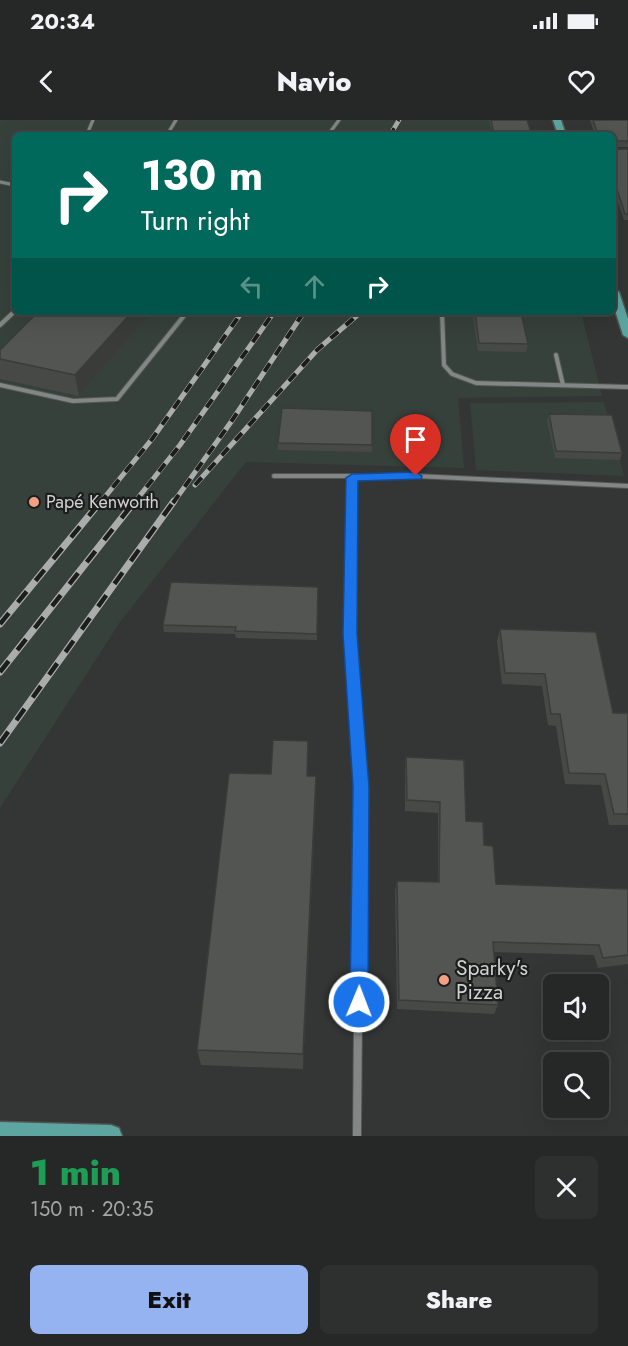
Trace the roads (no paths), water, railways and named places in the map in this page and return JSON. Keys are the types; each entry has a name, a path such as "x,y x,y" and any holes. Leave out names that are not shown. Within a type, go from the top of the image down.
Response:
{"main road":[{"path":"616,298 628,335"},
{"path":"0,1133 111,1136"}],"street":[{"path":"352,478 350,634 361,787 357,1136"}],"lane":[{"path":"0,325 12,314"},
{"path":"0,385 71,402 101,403 117,399 185,315"},
{"path":"442,315 444,365 452,374 476,383 628,387"},
{"path":"556,355 563,385"},
{"path":"274,476 352,478 416,476 628,486"}],"railway":[{"path":"392,132 399,120"},
{"path":"100,503 152,439 240,315"},
{"path":"134,503 180,445 272,315"},
{"path":"173,503 231,422 302,315"},
{"path":"195,485 317,350 358,315"},
{"path":"0,624 101,501"},
{"path":"0,672 135,501"},
{"path":"0,743 174,501"}],"place":[{"name":"Papé Kenworth","path":"34,502"},
{"name":"Sparky's Pizza","path":"444,980"}]}
